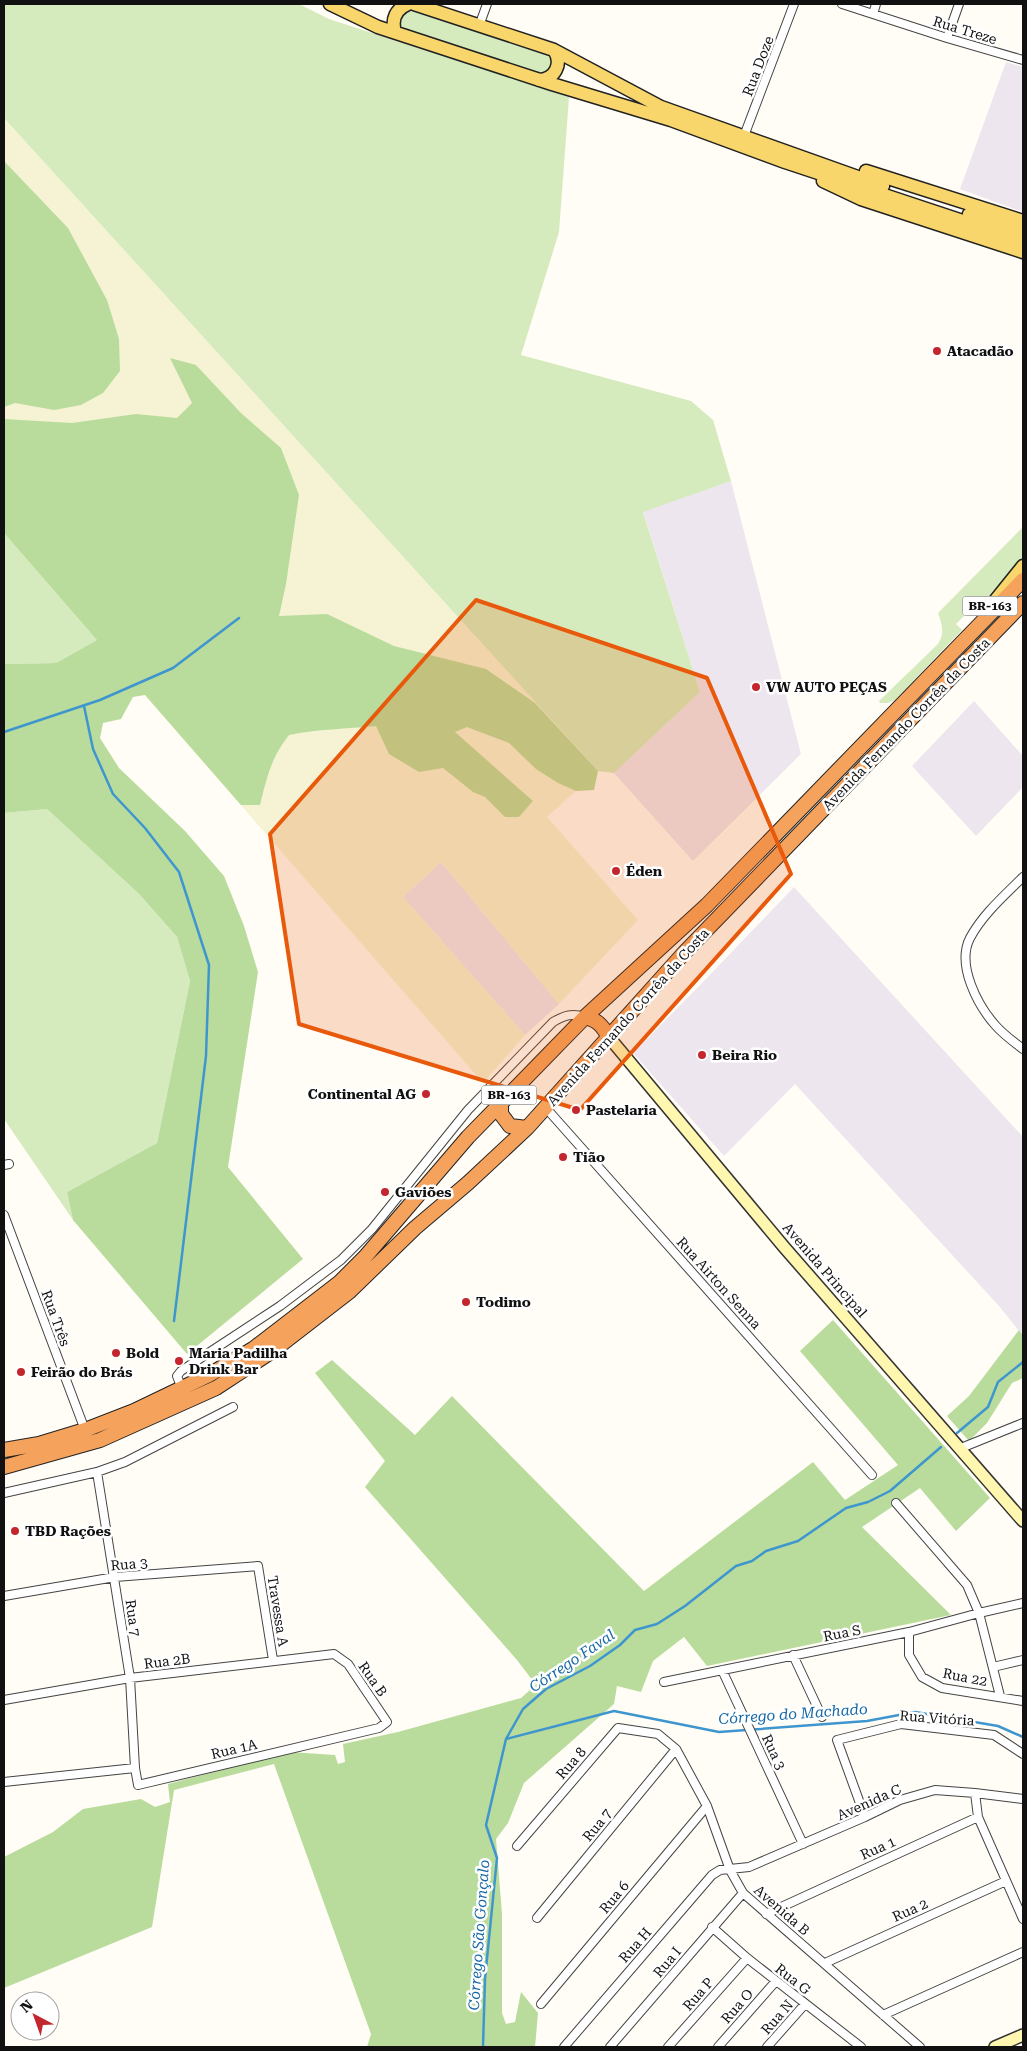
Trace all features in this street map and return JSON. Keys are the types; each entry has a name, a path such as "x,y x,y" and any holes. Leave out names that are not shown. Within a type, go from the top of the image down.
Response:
{"highway":[{"name":"Avenida Fernando Corrêa da Costa","path":"4,1450 39,1444 85,1430 134,1411 182,1389 210,1375 253,1349 333,1288 366,1257 468,1137 501,1103 585,1017 707,906 1023,580"},
{"name":"Avenida Fernando Corrêa da Costa","path":"4,1467 100,1440 216,1388 266,1356 349,1292 415,1228 468,1183 527,1128 684,953 1023,603"},
{"path":"585,1017 595,1020 601,1025 608,1036"},
{"path":"501,1103 502,1114 510,1126 527,1128"}],"main road":[{"path":"330,4 378,26 539,80 905,193 1023,232"},
{"path":"395,32 394,16 400,8 408,4"},
{"path":"414,4 554,50 661,107 744,136 861,199 1023,252"},
{"path":"539,80 550,77 557,68 558,57 554,50"},
{"path":"786,157 901,181 1023,220"},
{"path":"786,157 1023,241"},
{"name":"Avenida Fernando Corrêa da Costa","path":"957,647 1023,566"}],"street":[{"path":"480,26 488,4"},
{"name":"Rua Doze","path":"744,136 794,4"},
{"name":"Rua Treze","path":"842,4 1023,60"},
{"path":"873,14 876,4"},
{"path":"947,38 959,4"},
{"path":"1023,877 985,915 969,940 966,964 976,1000 997,1028 1023,1048"},
{"path":"182,1389 177,1376 181,1371 280,1306 341,1260 372,1229 468,1110 554,1022 562,1016 574,1014 585,1017"},
{"name":"Avenida Principal","path":"608,1036 784,1247 1023,1520"},
{"name":"Rua Airton Senna","path":"546,1108 872,1475"},
{"path":"422,1166 434,1176"},
{"name":"Rua Três","path":"4,1215 85,1430"},
{"path":"4,1493 97,1472 125,1462 233,1407"},
{"path":"961,1448 1023,1423"},
{"name":"Rua 7","path":"97,1472 130,1678 135,1768 138,1785"},
{"path":"896,1503 967,1585 979,1613 1000,1696"},
{"name":"Rua 3","path":"4,1596 115,1577 258,1566"},
{"name":"Travessa A","path":"258,1566 273,1660"},
{"name":"Rua S","path":"664,1682 909,1632 1023,1603"},
{"name":"Rua 22","path":"909,1632 909,1655 922,1678 942,1688 1023,1701"},
{"name":"Rua 2B","path":"4,1700 130,1678 334,1654"},
{"name":"Rua B","path":"334,1654 348,1664 387,1722"},
{"path":"793,1655 822,1717"},
{"path":"994,1667 1023,1660"},
{"name":"Rua 3","path":"722,1670 803,1844"},
{"name":"Rua 1A","path":"138,1785 380,1728 387,1722"},
{"name":"Rua Vitória","path":"865,1817 837,1740 901,1724 994,1735 1023,1754"},
{"name":"Rua 8","path":"517,1846 618,1728 658,1734"},
{"name":"Avenida B","path":"658,1734 676,1749 706,1806 730,1870 743,1893 920,2047"},
{"name":"Rua 7","path":"537,1918 676,1749"},
{"path":"4,1782 135,1768"},
{"name":"Avenida C","path":"730,1870 749,1867 900,1800 935,1790 975,1792 1023,1799"},
{"path":"975,1792 978,1817 1023,1919"},
{"name":"Rua 6","path":"541,2004 706,1806"},
{"name":"Rua 1","path":"766,1914 978,1817"},
{"name":"Rua H","path":"564,2047 712,1875 720,1870 730,1870"},
{"name":"Rua 2","path":"825,1963 1006,1881"},
{"name":"Rua I","path":"610,2047 743,1893"},
{"name":"Rua G","path":"712,1927 747,1958 861,2047"},
{"path":"883,2015 1023,1952"},
{"name":"Rua P","path":"668,2047 747,1958"},
{"name":"Rua O","path":"718,2047 776,1981"},
{"name":"Rua N","path":"767,2047 805,2004"},
{"path":"995,2047 1023,2035"}],"highlighted area":[{"path":"476,600 707,678 791,874 580,1110 299,1024 270,834"}],"shaded area":[{"path":"1006,62 1023,67 1023,212 960,189"},
{"path":"4,118 598,771 547,817 638,920 559,1004 441,862 403,897 525,1035 483,1083 97,640 4,664"},
{"path":"731,481 801,754 693,861 614,773 700,692 643,511"},
{"path":"974,701 1023,756 1023,787 976,836 912,766"},
{"path":"441,862 559,1004 525,1035 403,897"},
{"path":"794,887 1023,1137 1023,1336 999,1306 795,1084 724,1156 633,1053"}],"green space":[{"path":"4,4 299,4 329,19 569,97 559,232 521,355 691,401 713,420 731,481 643,512 700,692 614,773 598,771 4,118"},
{"path":"407,11 549,56 552,59 550,65 543,72 536,72 405,29 400,25 399,21"},
{"path":"4,161 68,228 107,300 119,339 120,371 103,393 81,405 54,410 15,403 4,407"},
{"path":"170,358 196,365 241,413 281,448 299,495 286,584 279,616 327,614 394,646 486,669 535,703 598,771 594,790 576,791 558,783 536,769 509,743 467,727 455,732 533,801 519,817 505,817 485,797 473,792 443,768 419,772 389,754 376,726 321,730 289,735 274,760 260,805 241,805 145,695 133,697 121,719 103,723 100,738 119,768 185,831 224,876 244,926 258,972 228,1167 303,1259 187,1354 73,1220 67,1192 157,1143 190,981 177,937 139,894 47,809 4,813 4,664 56,663 97,640 4,533 4,419 72,423 136,414 177,418 192,403"},
{"path":"1023,527 1023,559 983,602 980,600 956,624 962,630 895,700 888,703 880,703 879,701 938,644 942,633 942,625 938,613"},
{"path":"4,533 97,640 56,663 4,664"},
{"path":"47,809 139,894 177,937 190,981 157,1143 67,1192 73,1220 4,1119 4,813"},
{"path":"833,1320 990,1498 956,1531 920,1488 862,1527 951,1615 707,1666 684,1637 653,1661 641,1692 617,1686 614,1704 524,1783 508,1823 496,1839 502,1914 502,2013 506,2024 515,2022 521,1992 538,2013 535,2047 367,2047 371,2034 274,1764 174,1790 152,1927 4,1988 4,1857 53,1832 83,1809 141,1799 155,1807 170,1802 168,1784 290,1752 335,1755 338,1764 345,1762 343,1744 398,1732 521,1698 536,1685 517,1660 365,1487 385,1461 315,1373 332,1360 415,1435 452,1396 644,1591 813,1462 845,1500 898,1465 800,1351"},
{"path":"1019,1330 1023,1336 1023,1378 1012,1383 987,1423 969,1441 947,1416 969,1396"}],"waterway":[{"path":"4,732 100,700 173,668 239,618"},
{"path":"84,706 93,749 113,794 145,828 179,872 209,965 206,1056 174,1321"},
{"name":"Córrego Faval","path":"957,1433 988,1407 998,1382 1023,1362"},
{"name":"Córrego Faval","path":"483,2047 485,1979 497,1858 486,1825 506,1739 523,1709 546,1689 590,1666 620,1645 635,1630 657,1624 685,1606 736,1566 752,1561 766,1551 798,1541 846,1508 868,1502 890,1491 941,1447"},
{"name":"Córrego do Machado","path":"506,1739 614,1711 719,1732 867,1721 915,1712 998,1726 1023,1737"}],"place":[{"name":"Atacadão","path":"937,351"},
{"name":"VW AUTO PEÇAS","path":"756,687"},
{"name":"Éden","path":"616,871"},
{"name":"Beira Rio","path":"702,1055"},
{"name":"Continental AG","path":"426,1094"},
{"name":"Pastelaria","path":"576,1110"},
{"name":"Tião","path":"563,1157"},
{"name":"Gaviões","path":"385,1192"},
{"name":"Todimo","path":"466,1302"},
{"name":"Bold","path":"116,1353"},
{"name":"Maria Padilha Drink Bar","path":"179,1361"},
{"name":"Feirão do Brás","path":"21,1372"},
{"name":"TBD Rações","path":"15,1531"}],"water label":[{"name":"Córrego São Gonçalo","path":"479,1935"}]}
